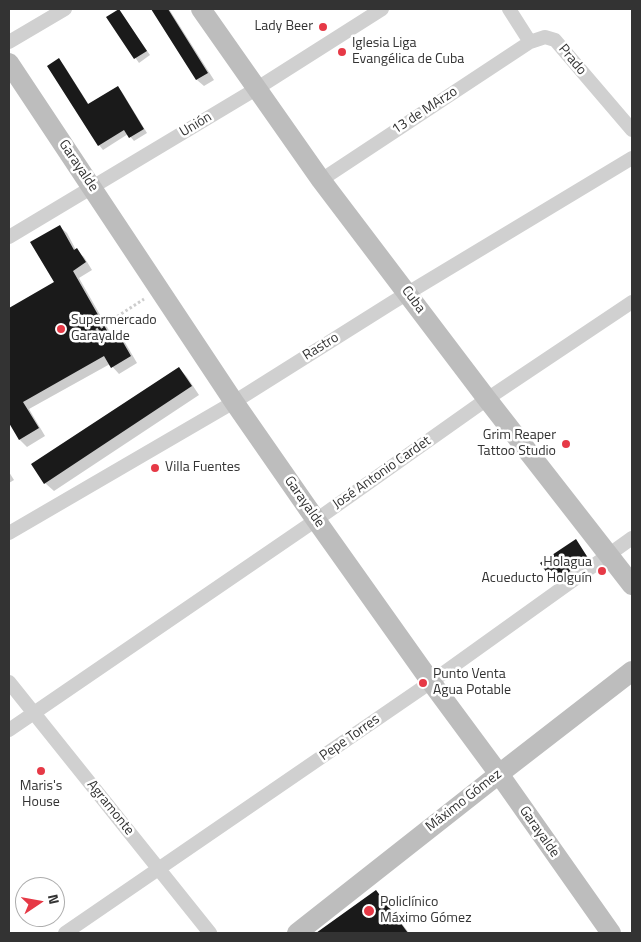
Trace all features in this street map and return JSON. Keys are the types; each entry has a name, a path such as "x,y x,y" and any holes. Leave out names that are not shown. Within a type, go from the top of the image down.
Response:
{"street":[{"path":"9,42 65,9"},
{"name":"Cuba","path":"201,9 321,180 487,399 632,585"},
{"name":"Unión","path":"9,237 256,89 382,9"},
{"path":"509,9 530,42"},
{"name":"Prado","path":"530,42 545,37 555,40 632,130"},
{"name":"13 de MArzo","path":"321,180 530,42"},
{"name":"Garayalde","path":"9,63 234,402 611,933"},
{"name":"Rastro","path":"9,533 234,402 632,158"},
{"name":"José Antonio Cardet","path":"9,730 316,520 487,399 632,302"},
{"name":"Pepe Torres","path":"65,933 431,682 632,538"},
{"name":"Máximo Gómez","path":"297,933 632,671"},
{"name":"Agramonte","path":"9,682 210,933"}],"path":[{"path":"92,332 159,289"}],"building":[{"path":"119,9 147,51 134,59 106,17"},
{"path":"151,9 168,9 208,73 196,80"},
{"path":"59,58 88,104 118,86 144,129 129,138 124,130 98,146 47,66"},
{"path":"60,225 74,250 77,248 86,262 73,271 109,334 116,330 131,356 111,368 104,356 23,402 39,428 19,440 9,423 9,308 54,282 30,242"},
{"path":"179,367 192,386 44,484 31,464"},
{"path":"576,539 588,558 554,583 540,563"},
{"name":"Policlínico Máximo Gómez","path":"376,890 408,933 316,933"}],"place":[{"name":"Lady Beer","path":"323,27"},
{"name":"Iglesia Liga Evangélica de Cuba","path":"342,52"},
{"name":"Supermercado Garayalde","path":"61,329"},
{"name":"Grim Reaper Tattoo Studio","path":"566,444"},
{"name":"Villa Fuentes","path":"155,468"},
{"name":"Holagua Acueducto Holguín","path":"602,571"},
{"name":"Punto Venta Agua Potable","path":"423,683"},
{"name":"Maris's House","path":"41,771"},
{"name":"Policlínico Máximo Gómez","path":"369,911"}]}
